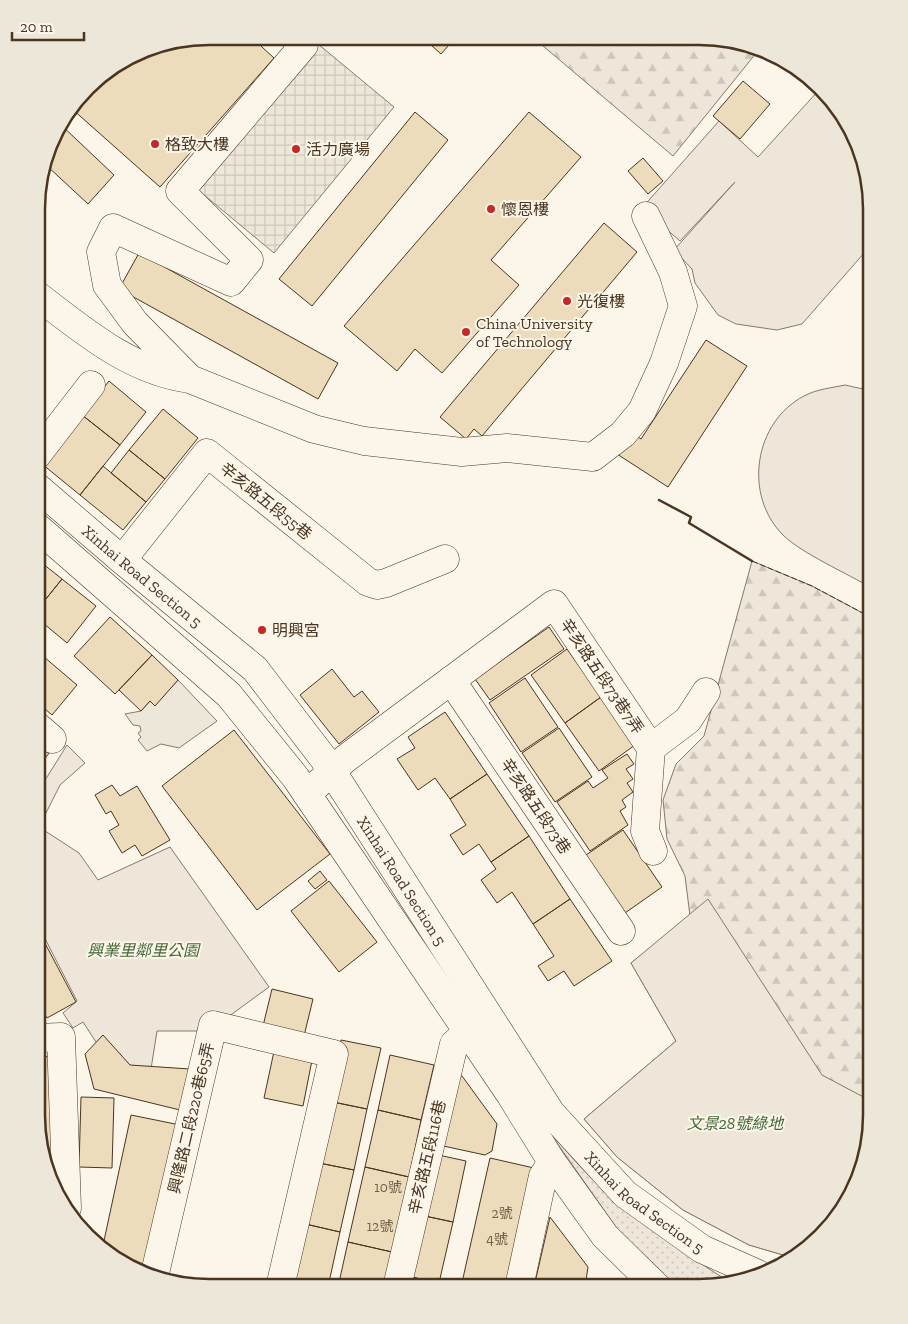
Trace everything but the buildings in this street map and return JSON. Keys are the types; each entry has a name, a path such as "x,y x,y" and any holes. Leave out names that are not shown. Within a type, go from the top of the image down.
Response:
{"main road":[{"path":"190,379 136,323 107,285 101,252 113,228 231,282 250,260 180,191 304,45"},
{"path":"45,301 107,348 165,376 190,379 314,429 364,441 462,452 507,448 593,457 623,434 642,411 664,362 683,306 673,272 646,216"},
{"path":"45,445 91,385"},
{"name":"辛亥路五段55巷","path":"122,560 206,453 368,582 377,585 386,583 445,559"},
{"name":"Xinhai Road Section 5","path":"45,494 255,669 332,771 551,1113 625,1194 702,1249 750,1271"},
{"name":"Xinhai Road Section 5","path":"45,534 229,694 307,794 510,1094 552,1162 605,1236 649,1279"},
{"name":"辛亥路五段73巷7弄","path":"451,680 554,604 650,748 645,831 654,851"},
{"path":"307,794 332,771 451,680"},
{"name":"辛亥路五段73巷","path":"451,680 621,931"},
{"name":"辛亥路五段73巷7弄","path":"650,748 688,720 706,692"},
{"name":"興隆路二段220巷65弄","path":"156,1270 213,1025 334,1054 282,1279"},
{"name":"辛亥路五段116巷","path":"399,1279 454,1044 467,1033"},
{"path":"45,1038 61,1037 67,1195"},
{"path":"521,1279 544,1176 552,1162"}],"green space":[{"path":"542,45 721,46 755,55 673,156"},
{"path":"815,94 835,118 846,136 854,156 862,187 863,254 802,324 777,330 736,324 718,315 695,283 692,269 674,250 735,182 680,241 642,208 719,121 758,157"},
{"path":"845,385 863,389 863,583 791,542 770,519 762,500 759,480 760,460 765,441 774,423 787,408 804,396 824,389"},
{"path":"752,561 812,586 863,613 863,1126 854,1168 846,1188 835,1206 807,1238 783,1255 749,1245 683,1210 617,1157 584,1119 676,1041 631,963 690,916 685,876 667,839 663,800 676,764 704,736"},
{"name":"興業里鄰里公園","path":"67,745 85,763 60,785 45,815 45,780"},
{"name":"興業里鄰里公園","path":"45,831 79,853 98,880 170,847 269,987 228,1017 201,1020 197,1031 157,1031 151,1069 122,1082 83,1022 73,1028 63,1013 77,1001 45,939"},
{"name":"文景28號綠地","path":"708,899 822,1075 863,1097 863,1126 860,1147 846,1188 822,1223 807,1238 783,1255 749,1245 683,1210 617,1157 584,1119 676,1041 631,963"},
{"path":"550,1133 591,1178 613,1197 677,1247 723,1278 666,1279 625,1240"}],"shaded area":[{"name":"活力廣場","path":"317,45 394,107 274,253 198,190"},
{"path":"178,680 217,721 179,748 161,744 147,751 138,740 141,737 138,733 141,731 140,726 133,725 125,714 141,711 150,701 155,705"}],"fence":[{"path":"752,561 812,586 863,613"}],"wall":[{"path":"659,500 691,517 689,523 752,561"}],"place":[{"name":"格致大樓","path":"155,144"},
{"name":"活力廣場","path":"296,149"},
{"name":"懷恩樓","path":"491,209"},
{"name":"光復樓","path":"567,301"},
{"name":"China University of Technology","path":"466,332"},
{"name":"明興宮","path":"262,630"}]}
